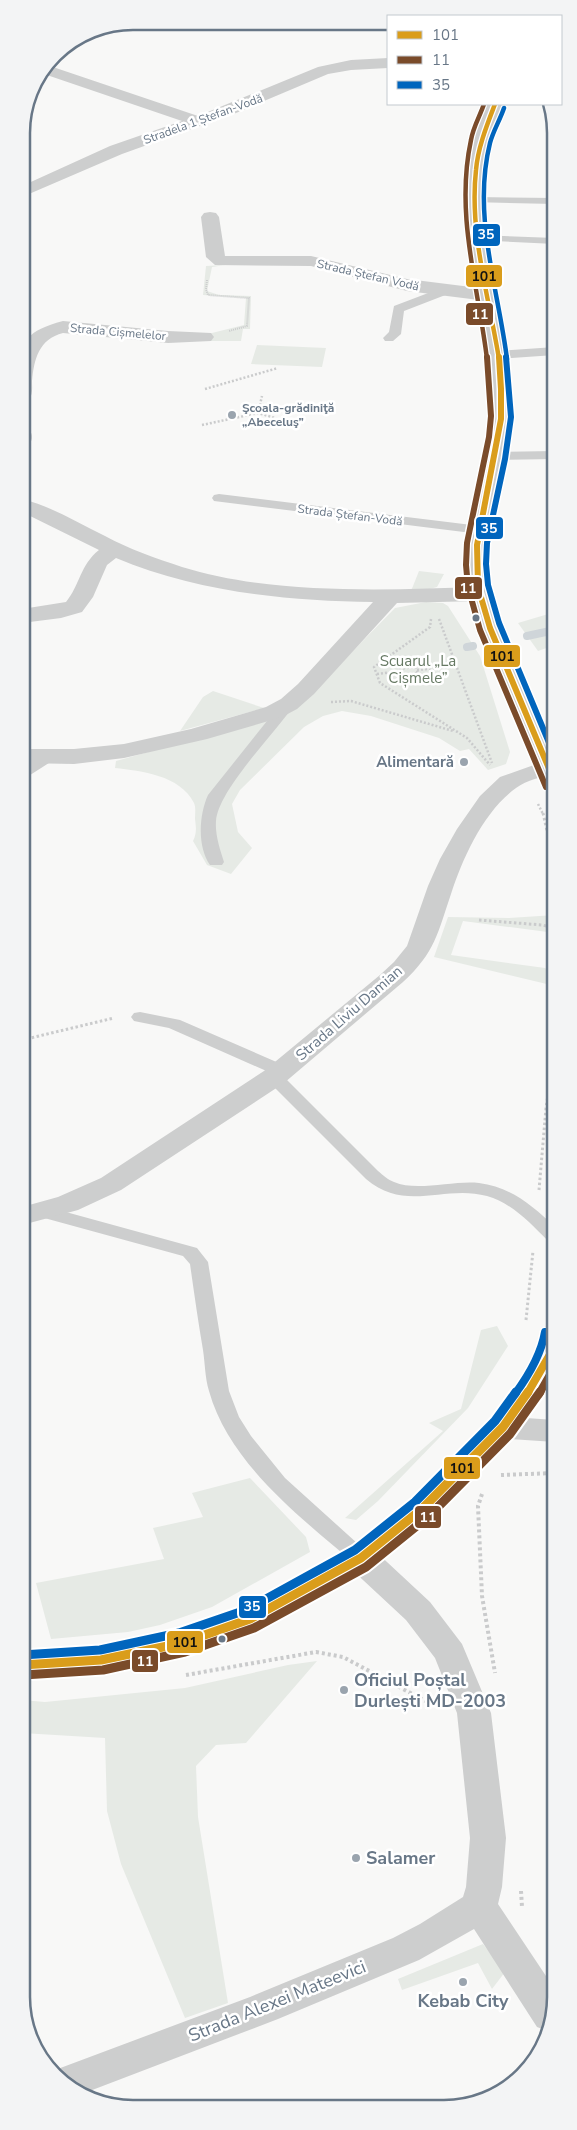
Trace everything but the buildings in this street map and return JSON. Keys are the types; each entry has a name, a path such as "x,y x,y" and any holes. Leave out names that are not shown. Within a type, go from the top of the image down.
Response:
{"street":[{"name":"Stradela 1 Ștefan-Vodă","path":"30,188 116,150 249,103 324,70 364,63 387,62"},
{"path":"50,71 161,110 199,121"},
{"path":"495,105 485,128 477,159 475,200 487,295 498,355 501,417 496,456 480,530 476,568 479,594 486,618 547,763"},
{"name":"Strada Ștefan Vodă","path":"210,216 215,258 221,261 311,261 396,283 444,291 487,295"},
{"name":"Strada Cișmelelor","path":"30,346 42,334 51,329 63,327 168,337 204,337"},
{"path":"30,508 136,559 175,571 246,587 294,592 391,596 434,603 479,594"},
{"path":"30,615 61,611 74,607 82,597 96,562 115,548"},
{"path":"30,757 83,757 122,753 238,723 288,704 311,684 391,596"},
{"name":"Strada Liviu Damian","path":"33,1214 87,1197 111,1184 278,1074 403,968 423,941 441,886 467,832 496,793 508,782 527,773 547,775"},
{"path":"30,1664 101,1660 182,1643 250,1619 361,1558 422,1510 503,1427 533,1385 547,1360"},
{"path":"503,1427 547,1430"},
{"path":"361,1558 418,1611 450,1653 474,1713 488,1838 484,1887 479,1906 546,2010"},
{"name":"Strada Alexei Mateevici","path":"73,2080 264,2008 397,1953 433,1935 479,1906"}],"lane":[{"path":"475,200 547,201"},
{"path":"479,238 547,241"},
{"name":"Strada Ștefan Vodă","path":"389,338 395,334 398,309 444,291"},
{"path":"498,355 547,352"},
{"path":"496,456 547,455"},
{"name":"Strada Ștefan-Vodă","path":"219,498 480,530"},
{"path":"216,862 207,828 209,810 216,795 288,704"},
{"path":"30,769 47,758"},
{"name":"Strada Liviu Damian","path":"140,1017 174,1024 278,1074"},
{"path":"278,1074 372,1175 389,1188 407,1191 462,1187 494,1192 521,1205 547,1229"},
{"path":"33,1214 100,1226 190,1252 199,1262 219,1390 236,1431 273,1479 361,1558"}],"path":[{"path":"204,337 247,326 248,298 208,295 206,289 209,272"},
{"path":"204,389 233,379 278,368"},
{"path":"258,412 262,396"},
{"path":"202,425 258,412 275,418"},
{"path":"434,603 456,666 495,771 467,738 380,682 374,667 430,627 434,603"},
{"path":"377,674 416,667 417,670 456,666"},
{"path":"401,671 402,675 418,673 417,670"},
{"path":"288,704 351,701 459,733"},
{"path":"508,782 533,793 543,813 547,831"},
{"path":"479,920 547,926"},
{"path":"30,1038 108,1019 127,1016 140,1017"},
{"path":"526,1324 547,1101"},
{"path":"495,1476 547,1474"},
{"path":"484,1487 478,1506 482,1596 496,1678"},
{"path":"185,1676 316,1652 343,1657 441,1709"},
{"path":"479,1906 522,1909 520,1890"}],"green space":[{"path":"225,265 212,267 207,291 219,295 251,296 250,329 243,329 241,341 209,341 208,334 244,325 246,298 203,295 206,266"},
{"path":"257,345 326,348 322,367 251,364"},
{"path":"419,571 444,574 437,587 411,591"},
{"name":"Scuarul „La Cișmele”","path":"426,602 443,603 448,606 480,656 510,752 506,764 488,770 469,749 460,751 439,738 371,716 342,711 323,716 304,727 240,790 232,804 238,832 252,848 231,874 207,865 193,841 196,830 195,806 188,794 170,780 159,776 115,768 116,761 271,718 300,705 395,608"},
{"path":"547,614 547,648 538,651 518,623"},
{"path":"213,691 264,708 180,731 203,697"},
{"path":"547,916 547,932 463,921 451,955 545,968 547,970 547,984 434,957 448,917 509,918"},
{"path":"497,1326 508,1346 468,1408 378,1501 356,1520 345,1518 443,1431 429,1423 461,1409 481,1330"},
{"path":"250,1478 306,1537 310,1552 212,1607 160,1625 128,1632 51,1639 36,1583 164,1559 153,1528 203,1517 192,1493"},
{"path":"317,1661 246,1743 216,1745 196,1766 198,1817 228,2003 185,2018 121,1864 107,1811 105,1738 30,1733 30,1701 45,1702 185,1688 288,1665"},
{"path":"483,1944 505,1972 492,1989 478,1963 402,1990 398,1979"}],"waterway":[{"path":"527,636 547,632"},
{"path":"467,647 473,646"}],"transit line":[{"name":"11","path":"484,105 471,139 465,174 465,208 468,243 490,381 491,416 486,458 467,543 468,587 480,630 546,787"},
{"name":"101","path":"495,105 477,160 475,210 478,240 499,359 501,419 480,524 476,566 478,587 486,618 547,764"},
{"name":"35","path":"504,108 490,143 484,174 484,208 487,242 510,384 511,417 505,459 490,522 486,564 488,585 495,614 547,738"},
{"name":"35","path":"30,1654 100,1650 179,1633 246,1610 355,1550 415,1502 495,1421 525,1380 542,1348 545,1332"},
{"name":"101","path":"30,1664 101,1660 182,1643 250,1619 361,1558 422,1509 503,1427 533,1385 547,1360"},
{"name":"11","path":"30,1675 103,1670 185,1652 254,1628 366,1567 429,1516 510,1434 547,1380"}],"place":[{"name":"Şcoala-grădiniţă „Abeceluş”","path":"232,415"},
{"name":"Alimentară","path":"464,762"},
{"name":"Oficiul Poștal Durlești MD-2003","path":"344,1690"},
{"name":"Salamer","path":"356,1858"},
{"name":"Kebab City","path":"463,1982"}]}
